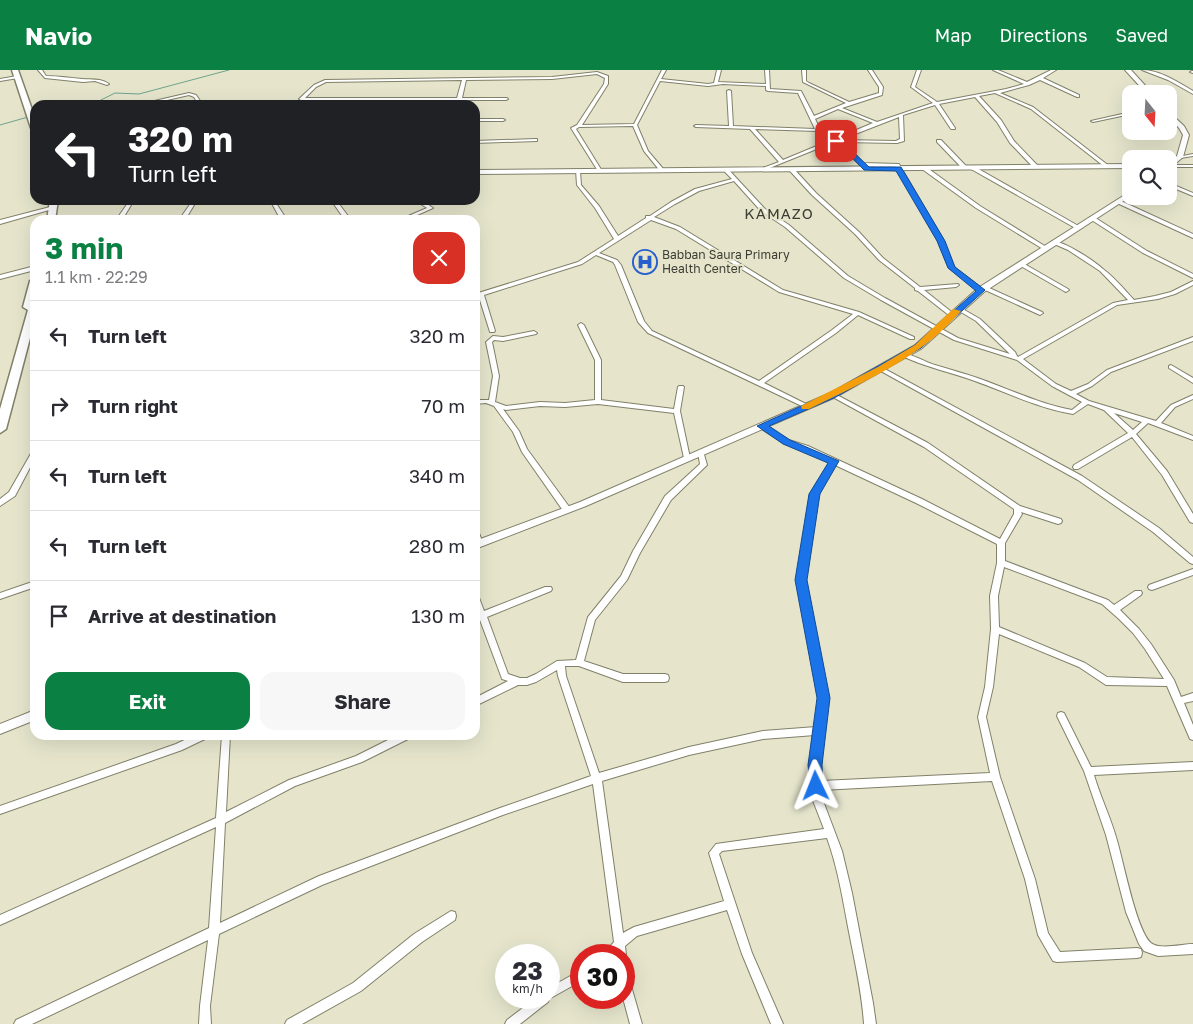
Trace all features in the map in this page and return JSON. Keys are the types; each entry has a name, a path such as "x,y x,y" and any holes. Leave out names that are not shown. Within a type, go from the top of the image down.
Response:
{"main road":[{"path":"17,72 30,100"},
{"path":"17,72 30,112"},
{"path":"0,429 2,411 30,301"},
{"path":"2,411 30,318"}],"street":[{"path":"40,70 46,77 70,77 81,81 95,78 107,84"},
{"path":"634,125 664,70"},
{"path":"716,84 719,70"},
{"path":"767,70 766,85 768,91 800,92 818,130"},
{"path":"804,70 804,82 849,103"},
{"path":"812,118 849,103 878,96 882,92 881,86 870,70"},
{"path":"919,70 913,87 936,104 953,128"},
{"path":"995,70 1028,84"},
{"path":"762,170 901,115 936,104 997,93 1028,84 1041,79 1054,70"},
{"path":"1128,70 1142,85"},
{"path":"1144,70 1170,79 1193,93"},
{"path":"0,80 17,72"},
{"path":"328,100 301,99 315,86 325,81 552,78 597,72 607,77 606,84 578,126 573,130 600,171"},
{"path":"1041,79 1078,96"},
{"path":"464,80 459,100 506,99"},
{"path":"660,80 766,85"},
{"path":"729,91 731,128"},
{"path":"997,93 1032,108 1107,166"},
{"path":"162,100 189,94 195,96 198,100"},
{"path":"977,97 999,120 1012,142 1036,167"},
{"path":"839,108 878,124"},
{"path":"838,141 901,141 901,115"},
{"path":"1093,121 1122,115"},
{"path":"480,120 503,120"},
{"path":"1177,160 1180,157 1186,135 1178,123"},
{"path":"578,126 634,125"},
{"path":"634,125 646,151 663,171"},
{"path":"696,126 818,130 838,141 867,169"},
{"path":"752,128 782,162"},
{"path":"480,142 535,140"},
{"path":"939,141 965,168"},
{"path":"1180,157 1193,155"},
{"path":"861,164 894,164 899,168 941,241 952,268 983,289 1040,313"},
{"path":"480,172 1122,166"},
{"path":"1177,167 1193,166"},
{"path":"924,168 978,207 1045,248"},
{"path":"973,168 1079,228"},
{"path":"726,170 763,210 787,226 846,277 956,339 1016,358 1071,394 1087,402 1157,424 1193,438"},
{"path":"792,170 881,259 917,289 956,312 978,320 1016,358"},
{"path":"578,171 580,185 597,207 616,238"},
{"path":"480,295 580,263 597,254 616,238 648,218 697,190 734,180"},
{"path":"1177,188 1193,195"},
{"path":"480,543 567,510 833,395 918,346 983,289 1122,200"},
{"path":"1119,202 1193,236"},
{"path":"0,222 48,205"},
{"path":"414,215 431,208 426,205"},
{"path":"648,218 678,228 781,291 857,313 912,338"},
{"path":"1092,218 1145,252 1193,276"},
{"path":"1054,242 1070,249 1102,270 1132,301"},
{"path":"597,254 615,261 618,265 640,322 650,332 806,406"},
{"path":"1021,264 1066,290"},
{"path":"0,277 30,269"},
{"path":"1016,358 1114,304 1173,293 1193,283"},
{"path":"917,289 956,285"},
{"path":"480,301 492,331"},
{"path":"760,383 787,361 834,333 857,313"},
{"path":"581,325 598,360 598,402"},
{"path":"534,334 503,339 493,338 489,342 496,376 495,404 516,431 524,450 567,510"},
{"path":"1071,394 1090,385 1109,371 1193,339"},
{"path":"904,355 928,366 965,376 1052,408 1072,412 1087,402"},
{"path":"1171,367 1193,382"},
{"path":"881,369 1080,478 1156,530 1193,561"},
{"path":"681,387 677,411 687,458"},
{"path":"833,395 926,445 1017,508 1058,521"},
{"path":"1157,424 1173,406 1193,397"},
{"path":"480,402 495,404 506,408 540,404 564,405 598,402 677,411"},
{"path":"1106,409 1132,433 1164,473 1191,516"},
{"path":"1076,467 1132,433 1147,421"},
{"path":"762,426 787,442 834,461 919,501 1001,543"},
{"path":"579,663 591,619 624,578 636,553 668,498 704,465 701,453"},
{"path":"0,503 12,494 30,461"},
{"path":"834,461 814,494 801,580 824,698 815,765 817,798 830,833 847,893 868,1003 870,1024"},
{"path":"1017,508 1018,514 1001,543 1001,563 994,596 995,630 989,687 982,716 995,777 1030,879 1043,935 1056,957 1068,958 1137,953"},
{"path":"1001,563 1105,602 1114,610 1151,648 1171,683 1193,736"},
{"path":"1152,587 1193,572"},
{"path":"0,596 30,586"},
{"path":"480,615 548,588"},
{"path":"1114,610 1138,593"},
{"path":"480,620 505,676 514,682 527,683 560,663 579,663 623,678 665,678"},
{"path":"995,630 1082,665 1106,681 1171,683"},
{"path":"560,663 595,779 598,783 620,944"},
{"path":"480,699 514,682"},
{"path":"1179,701 1193,696"},
{"path":"1061,716 1088,771 1110,834 1122,880 1141,938 1148,946 1158,951 1193,949"},
{"path":"0,729 30,717"},
{"path":"20,1024 319,881 500,812 595,779 689,751 762,735 820,731"},
{"path":"0,810 179,747 194,740"},
{"path":"205,1024 205,1006 214,931 219,821 226,740"},
{"path":"0,920 219,821 292,783 359,759 397,740"},
{"path":"1088,771 1193,766"},
{"path":"816,786 995,777"},
{"path":"776,1024 747,954 714,853 715,849 830,833"},
{"path":"622,944 623,940 634,932 730,904"},
{"path":"291,1024 357,987 418,938 451,916"},
{"path":"512,1024 530,1009"},
{"path":"632,1009 636,1024"}],"waterway":[{"path":"101,100 115,93 139,94 229,70"},
{"path":"0,125 30,116"}],"slow traffic":[{"path":"805,406 833,395 918,346 956,311"}],"place":[{"name":"Babban Saura Primary Health Center","path":"645,262"}],"district":[{"name":"KAMAZO","path":"779,214"}],"route":[{"path":"816,786 815,765 824,698 801,580 814,494 834,461 806,448 787,442 762,426 833,395 893,362 918,346 981,290 952,268 942,248 941,241 899,168 867,169 840,141 836,141"}]}
